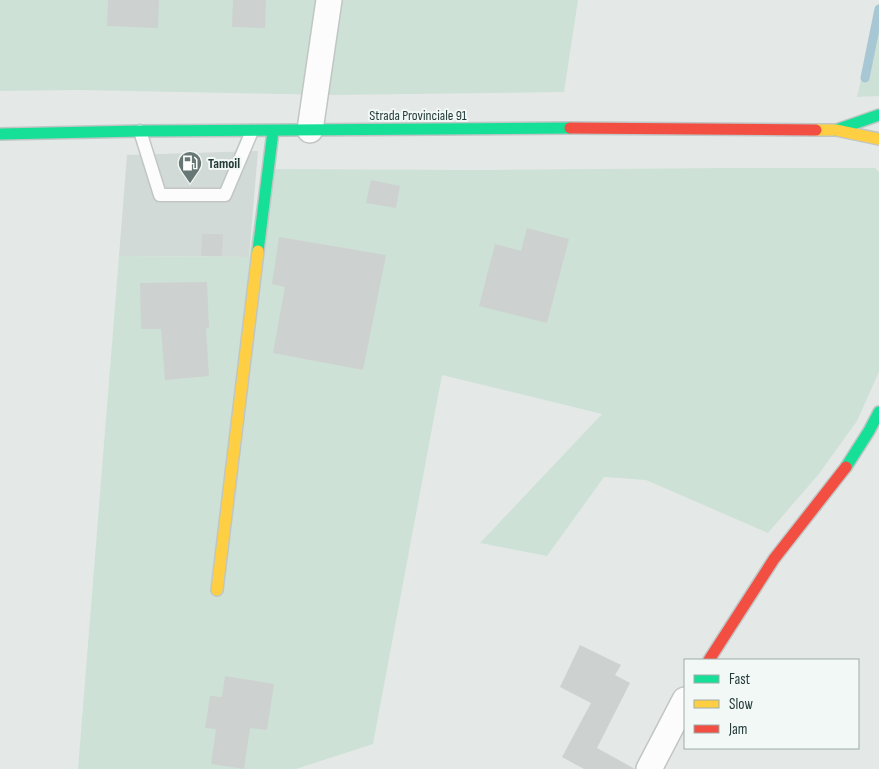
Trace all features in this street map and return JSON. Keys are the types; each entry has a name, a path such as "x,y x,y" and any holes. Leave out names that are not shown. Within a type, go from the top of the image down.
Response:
{"street":[{"path":"310,130 329,0"},
{"path":"836,130 879,115"},
{"name":"Strada Provinciale 91","path":"0,134 140,131 589,128 836,130"},
{"path":"217,590 274,130"},
{"path":"836,130 879,139"},
{"path":"710,659 744,601 783,545 843,472 872,428 879,412"},
{"path":"649,769 684,702"}],"lane":[{"path":"140,131 160,195 225,195 252,130"}],"shaded area":[{"path":"258,151 249,257 119,256 127,155"}],"green space":[{"path":"0,0 578,0 564,92 334,95 78,90 0,91"},
{"path":"879,3 879,96 857,97"},
{"path":"875,168 879,172 879,372 857,421 818,475 768,533 646,480 604,477 547,556 480,543 602,414 442,375 373,744 296,769 78,769 119,256 249,257 262,169"}],"building":[{"path":"108,0 159,0 158,28 107,26"},
{"path":"233,0 266,0 265,28 232,27"},
{"path":"371,180 400,186 396,208 366,203"},
{"path":"527,228 569,239 547,323 479,306 495,244 521,251"},
{"path":"202,234 223,234 222,256 201,256"},
{"path":"279,237 386,255 363,370 273,353 285,287 272,284"},
{"path":"207,282 209,328 206,328 209,376 165,380 161,329 141,329 140,283"},
{"path":"580,645 621,665 615,675 630,683 597,748 635,769 584,769 562,757 591,703 560,687"},
{"path":"225,676 274,684 267,730 250,728 244,769 211,764 216,729 205,728 210,696 222,697"}],"waterway":[{"path":"865,78 879,9"}],"traffic: fast":[{"path":"836,130 879,115"},
{"path":"0,134 140,131 570,128"},
{"path":"258,251 273,131"},
{"path":"846,467 879,412"}],"traffic: slow":[{"path":"816,130 836,130 879,139"},
{"path":"217,590 258,251"}],"traffic: jam":[{"path":"570,128 816,130"},
{"path":"710,659 774,559 846,467"}],"place":[{"name":"Tamoil","path":"190,184"}]}
